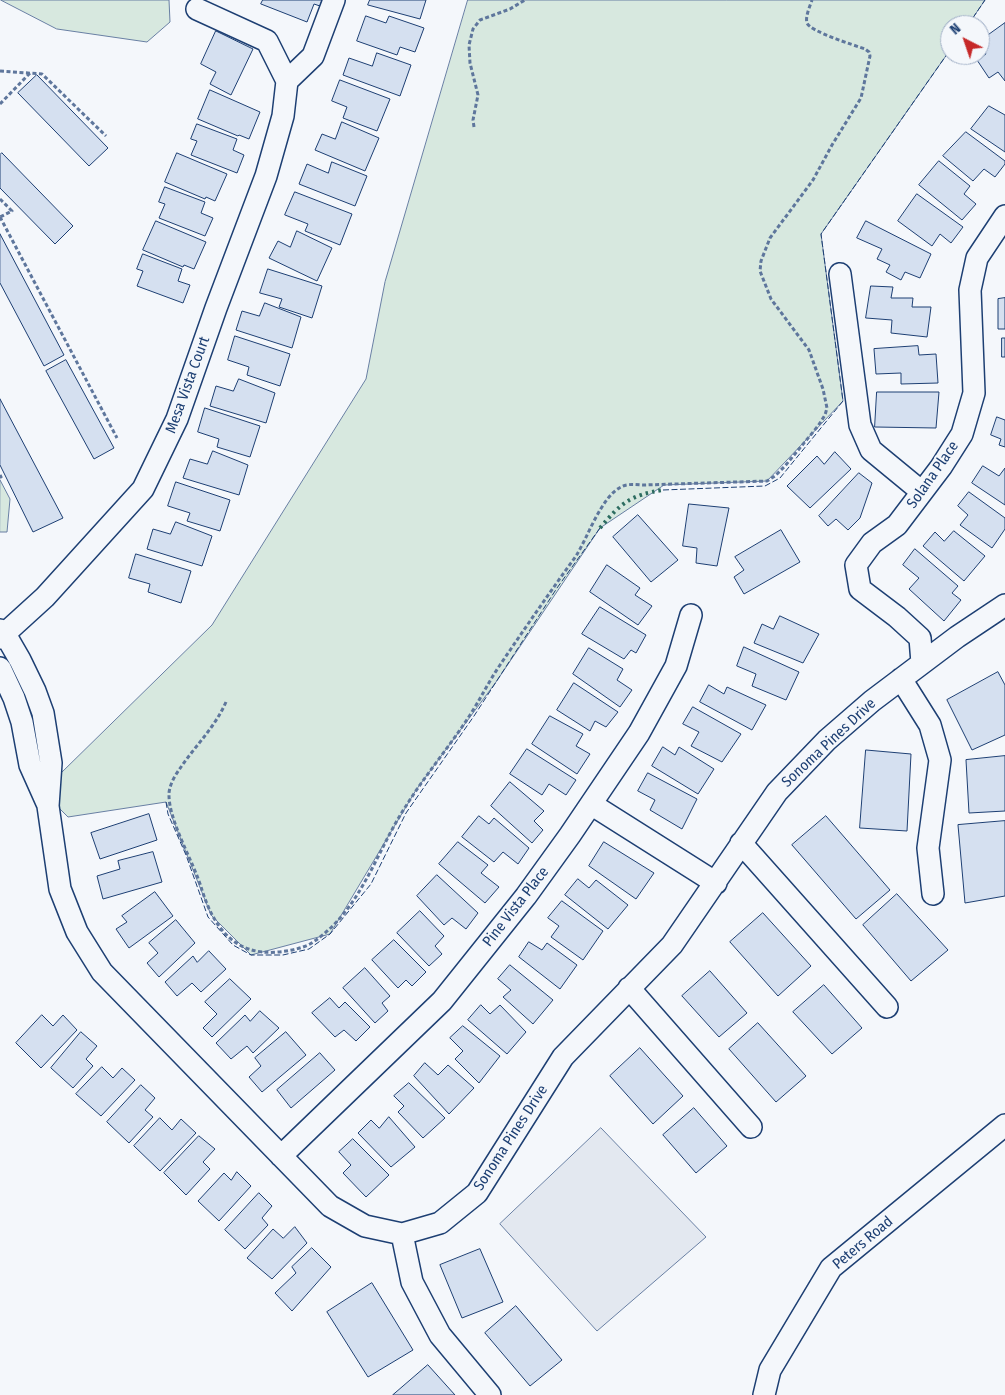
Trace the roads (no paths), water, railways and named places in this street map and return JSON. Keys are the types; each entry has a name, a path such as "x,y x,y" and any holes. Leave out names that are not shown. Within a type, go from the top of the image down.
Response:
{"street":[{"path":"197,9 267,41 287,81 312,56 334,0"},
{"name":"Mesa Vista Court","path":"2,634 45,597 143,489 177,419 216,308 266,176 283,116 287,81"},
{"name":"Solana Place","path":"922,663 920,638 860,589 856,566 872,543 897,525 941,467 962,434 974,392 970,290 977,258 1005,216"},
{"path":"840,274 860,425 871,450 922,492"},
{"name":"Sonoma Pines Drive","path":"2,634 20,660 43,713 51,763 48,806 60,889 77,932 102,972 330,1206 365,1226 402,1234 440,1223 477,1193 564,1057 672,945 777,792 828,740 872,701 922,663 1003,611"},
{"name":"Pine Vista Place","path":"281,1156 442,1001 526,896 639,732 676,666 691,615"},
{"name":"Sonoma Pines Drive","path":"0,668 14,698 22,722 30,765 48,806"},
{"path":"901,679 930,725 940,760 928,848 933,894"},
{"path":"591,804 716,883"},
{"path":"741,843 887,1007"},
{"path":"629,988 751,1127"},
{"name":"Peters Road","path":"764,1395 770,1370 831,1268 1005,1125"},
{"path":"402,1234 412,1282 440,1335 490,1395"}]}
